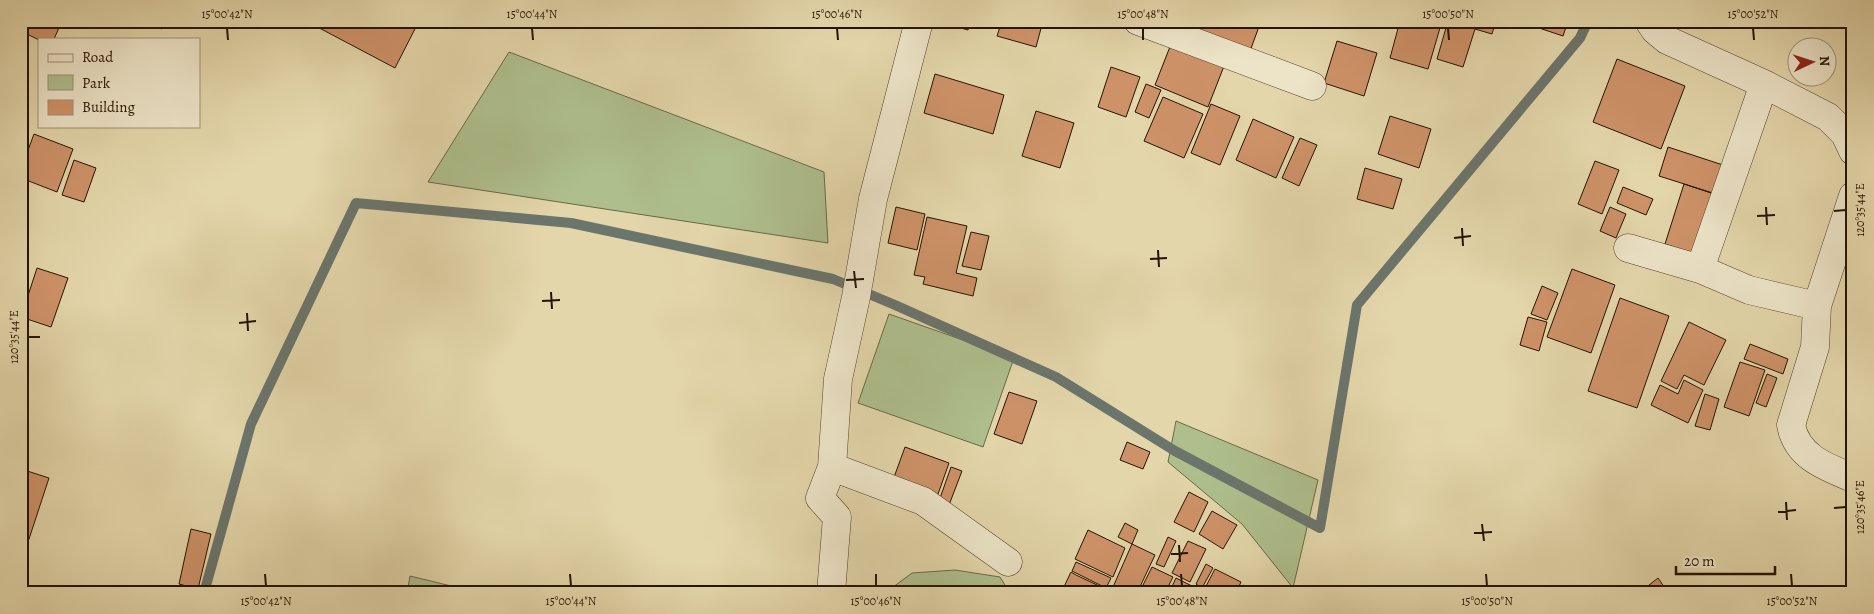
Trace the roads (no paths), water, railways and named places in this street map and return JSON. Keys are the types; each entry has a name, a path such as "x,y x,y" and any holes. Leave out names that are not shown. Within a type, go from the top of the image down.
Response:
{"street":[{"path":"831,593 836,517 820,498 832,467 838,379 858,285 872,200 919,21"},
{"path":"1138,21 1312,86"},
{"path":"1649,21 1655,30 1667,40 1764,84 1828,117 1845,134 1853,151"},
{"path":"1700,269 1764,84"},
{"path":"1853,196 1817,306 1815,347 1791,425 1793,435 1802,451 1822,466 1853,478"},
{"path":"1628,248 1700,269 1749,290 1817,306"},
{"path":"832,467 923,501 1008,562"}],"waterway":[{"path":"204,593 251,424 356,203 571,223 833,279 1056,377 1175,451 1320,528 1357,305 1580,38 1588,21"}]}
